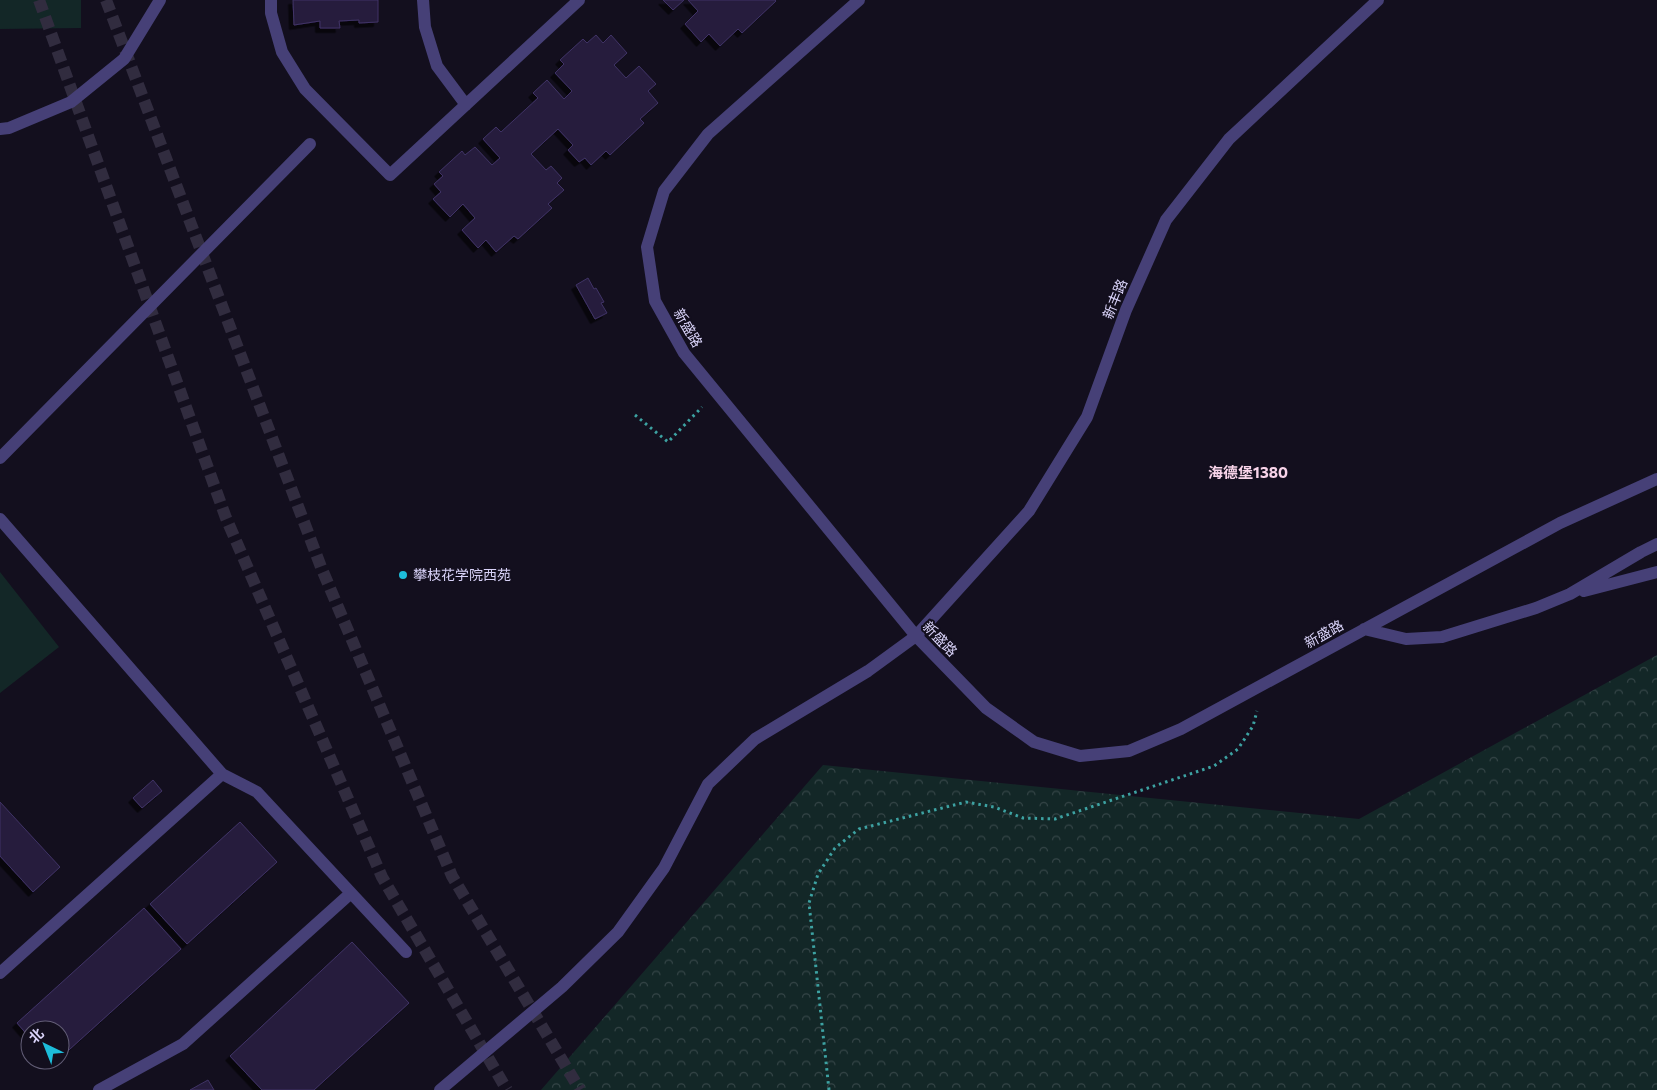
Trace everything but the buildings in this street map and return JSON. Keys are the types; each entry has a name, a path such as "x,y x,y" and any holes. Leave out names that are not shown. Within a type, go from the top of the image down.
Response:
{"street":[{"path":"0,129 9,128 71,102 124,59 160,0"},
{"path":"271,0 271,13 282,52 305,89 390,175 579,0"},
{"path":"423,0 426,27 437,66 466,105"},
{"name":"新盛路","path":"859,0 708,134 664,191 647,247 655,301 684,353 916,636 986,708 1034,742 1080,756 1129,751 1181,729 1560,523 1657,479"},
{"name":"新丰路","path":"440,1090 562,987 618,932 664,868 708,784 755,739 868,671 916,636 1029,511 1087,417 1126,310 1166,220 1229,139 1378,0"},
{"path":"0,458 310,144"},
{"path":"0,519 222,774 257,792 406,952"},
{"path":"1570,594 1657,544"},
{"path":"1364,629 1406,639 1442,637 1536,608 1570,594 1657,572"},
{"path":"0,973 222,774"},
{"path":"99,1090 183,1044 350,893"}],"path":[{"path":"635,415 668,442 716,392"},
{"path":"829,1090 809,903 818,874 835,848 859,828 966,802 994,807 1022,818 1055,819 1214,766 1238,749 1253,726 1263,684"}],"green space":[{"path":"0,0 81,0 81,28 0,29"},
{"path":"0,572 59,647 0,693"},
{"path":"1657,655 1657,1090 541,1090 823,765 1359,819"}],"tunnel":[{"path":"39,0 226,518 382,877 507,1090"},
{"path":"106,0 321,567 452,876 580,1090"}],"place":[{"name":"攀枝花学院西苑","path":"403,575"}],"district":[{"name":"海德堡1380","path":"1248,473"}]}
